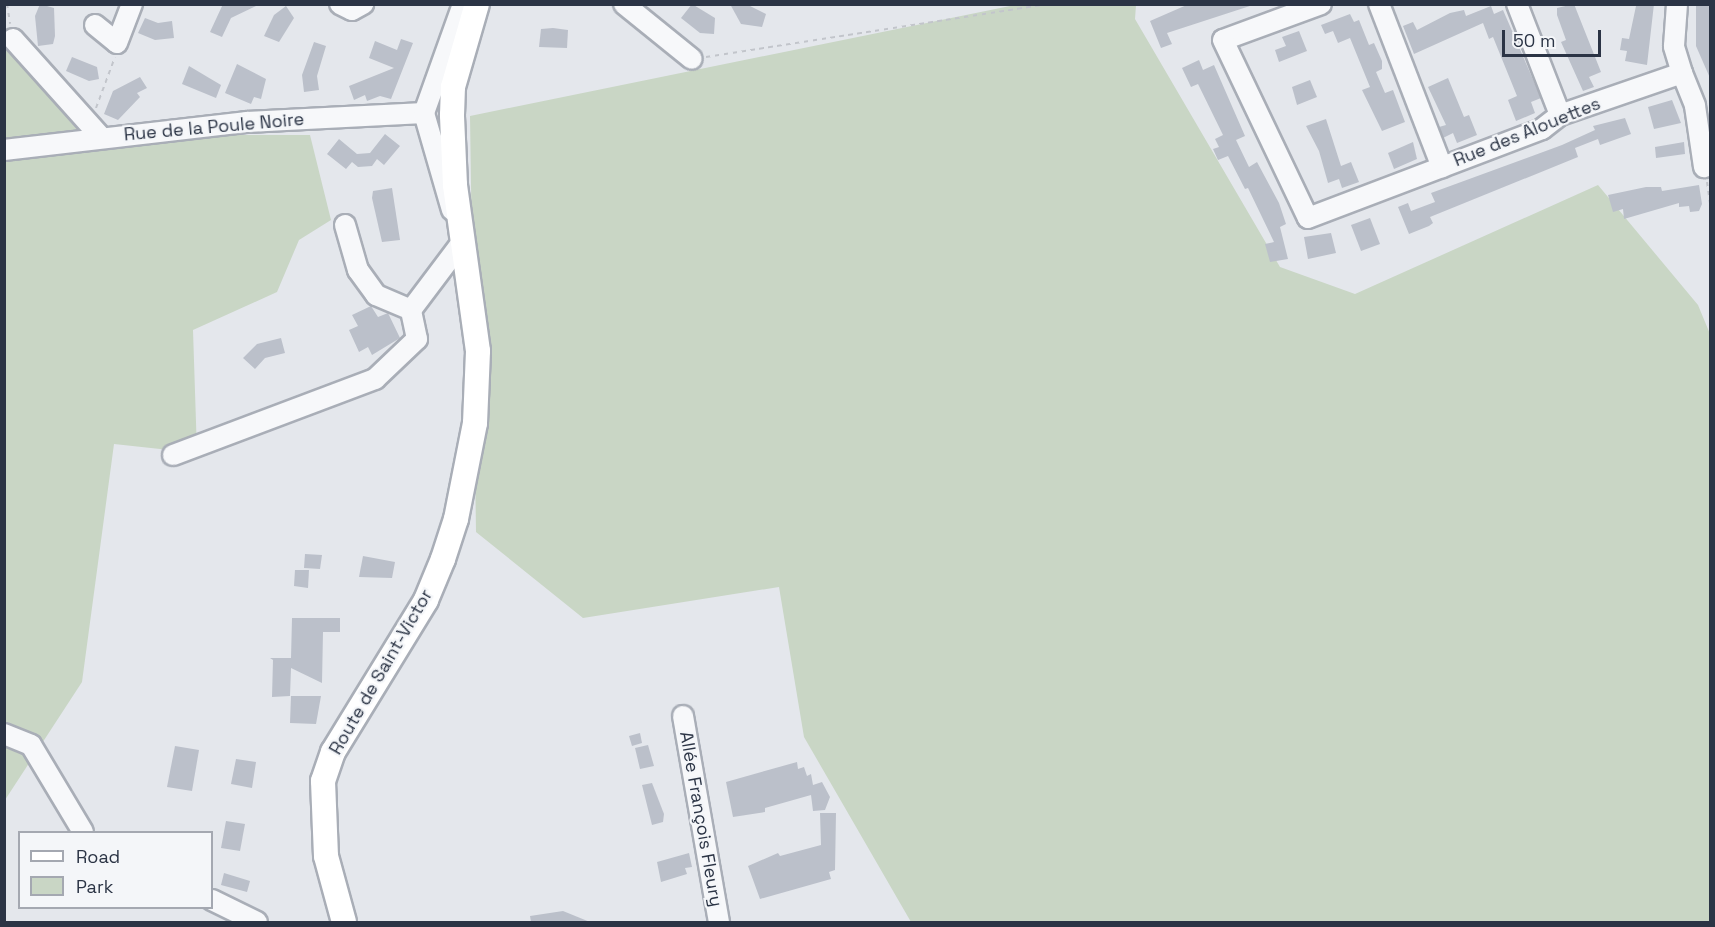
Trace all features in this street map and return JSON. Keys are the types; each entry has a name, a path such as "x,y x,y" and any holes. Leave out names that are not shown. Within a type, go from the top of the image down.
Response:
{"main road":[{"name":"Route de Saint-Victor","path":"344,922 326,856 323,781 333,752 426,600 444,559 469,462 475,423 478,351 461,230 452,139 453,87 477,4"}],"street":[{"path":"95,25 117,43 132,4"},
{"path":"340,4 352,10 363,4"},
{"path":"173,455 375,379 417,339 411,310 461,230 449,206 424,113 463,4"},
{"path":"624,4 692,59"},
{"name":"Rue des Alouettes","path":"1321,4 1223,40 1308,218 1542,129 1560,115 1682,73"},
{"path":"1379,4 1442,167"},
{"path":"1517,4 1560,115"},
{"path":"1677,4 1674,46 1682,73 1703,105 1704,168"},
{"path":"13,39 95,131"},
{"name":"Rue de la Poule Noire","path":"4,150 95,131 424,113"},
{"path":"345,225 358,270 376,295 411,310"},
{"name":"Allée François Fleury","path":"683,716 718,922"},
{"path":"4,735 32,745 82,831"},
{"path":"213,900 229,905 257,922"}],"path":[{"path":"7,4 13,39"},
{"path":"692,59 1048,4"},
{"path":"95,131 114,64"},
{"path":"1704,168 1710,204"}],"green space":[{"path":"1015,5 1136,5 1135,19 1280,267 1355,294 1598,185 1698,305 1710,334 1710,922 911,922 804,737 779,587 583,618 476,532 470,116"},
{"path":"5,40 88,141 149,135 310,135 331,220 299,240 277,292 193,330 197,453 114,444 82,682 5,800"}],"building":[{"path":"40,4 54,8 53,44 38,46 35,16"},
{"path":"223,4 260,4 231,18 222,37 210,32"},
{"path":"692,4 715,18 714,34 700,33 681,18"},
{"path":"730,4 746,4 766,14 762,27 741,24"},
{"path":"1189,4 1253,5 1167,33 1172,44 1161,48 1150,21"},
{"path":"1574,4 1601,72 1589,77 1594,87 1583,91 1561,42 1566,40 1557,15 1557,8"},
{"path":"1654,4 1647,65 1625,61 1627,51 1620,50 1622,38 1629,39 1636,6"},
{"path":"1696,4 1710,4 1710,78 1696,46"},
{"path":"286,6 294,18 279,42 264,36 274,15"},
{"path":"1491,6 1494,14 1503,10 1541,98 1531,102 1535,113 1516,121 1508,100 1517,96 1493,37 1489,39 1483,23 1414,54 1403,26 1413,22 1417,30 1450,13 1464,10 1466,16"},
{"path":"1350,14 1354,22 1359,20 1369,45 1374,43 1382,61 1382,69 1376,72 1385,93 1393,90 1405,122 1382,131 1362,90 1370,87 1350,38 1338,43 1333,31 1325,34 1321,25"},
{"path":"145,18 158,23 172,21 174,38 155,40 138,33"},
{"path":"541,29 568,30 567,48 539,47"},
{"path":"1299,31 1307,51 1279,62 1275,50 1286,46 1282,37"},
{"path":"401,39 413,43 391,99 380,96 367,101 365,95 354,100 349,86 394,68 369,58 375,41 397,50"},
{"path":"314,42 326,46 317,76 319,90 304,92 302,75"},
{"path":"72,57 97,67 99,79 89,81 66,71"},
{"path":"1199,60 1203,70 1214,65 1245,136 1236,140 1249,167 1257,162 1279,203 1286,224 1280,227 1288,259 1270,262 1265,244 1274,242 1248,188 1245,189 1228,156 1218,160 1213,149 1219,147 1215,139 1223,135 1198,84 1191,87 1182,68"},
{"path":"237,64 266,79 261,99 254,97 251,104 225,93"},
{"path":"189,66 221,85 216,98 182,84"},
{"path":"140,77 147,88 137,93 140,97 118,120 104,114 113,91"},
{"path":"1448,78 1464,117 1469,115 1477,135 1457,143 1453,133 1443,138 1439,127 1446,125 1428,87"},
{"path":"1310,80 1317,97 1297,105 1292,87"},
{"path":"1672,100 1681,123 1654,129 1648,107"},
{"path":"1625,118 1631,134 1600,145 1598,139 1575,148 1578,157 1430,217 1433,223 1409,234 1398,207 1408,203 1411,211 1435,202 1431,193 1562,145 1595,130 1593,126"},
{"path":"1326,119 1341,166 1351,162 1359,182 1342,188 1339,179 1328,183 1319,151 1306,126"},
{"path":"385,134 400,146 384,165 377,159 372,166 358,167 352,162 346,169 327,154 339,139 357,154 370,153"},
{"path":"1413,142 1417,159 1394,169 1388,153"},
{"path":"1684,142 1685,154 1656,158 1655,147"},
{"path":"1699,185 1702,204 1699,211 1690,212 1689,206 1679,207 1679,203 1624,219 1623,209 1613,212 1608,195 1646,187 1661,187 1662,191"},
{"path":"392,188 400,240 382,242 372,198 373,191"},
{"path":"1370,218 1380,244 1361,251 1351,225"},
{"path":"1331,233 1336,253 1308,259 1304,237"},
{"path":"371,306 378,317 388,313 400,338 372,355 368,347 359,352 349,330 358,326 352,315"},
{"path":"281,338 285,353 265,358 255,369 243,358 257,344"},
{"path":"305,554 322,555 320,569 304,568"},
{"path":"363,556 395,562 392,578 359,577"},
{"path":"295,570 309,570 308,588 294,586"},
{"path":"292,618 340,618 340,632 323,632 322,683 291,668 290,696 272,697 273,660 270,658 291,658"},
{"path":"291,696 321,696 316,724 290,723"},
{"path":"640,733 642,743 632,746 629,736"},
{"path":"648,745 654,766 640,769 635,748"},
{"path":"175,746 199,750 192,791 167,787"},
{"path":"236,759 256,762 252,788 231,784"},
{"path":"797,762 798,769 804,767 807,776 811,774 813,785 822,782 830,797 825,810 813,811 811,795 765,808 765,812 733,817 726,782"},
{"path":"652,783 664,814 663,822 652,825 642,785"},
{"path":"820,813 836,813 835,870 829,872 831,879 760,899 748,866 778,853 780,856 821,845"},
{"path":"226,821 245,824 240,851 221,848"},
{"path":"689,853 692,867 685,868 687,874 661,882 657,862"},
{"path":"224,873 250,881 247,892 221,885"},
{"path":"563,911 590,922 531,922 530,916"}]}
